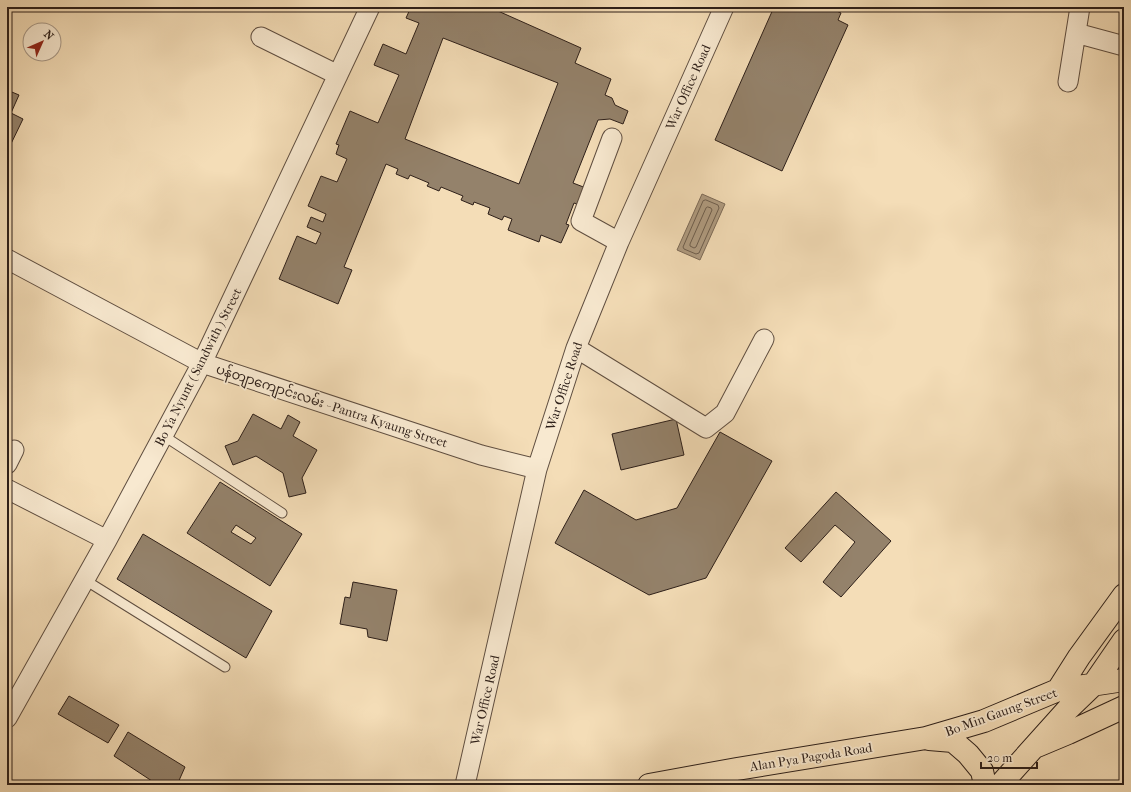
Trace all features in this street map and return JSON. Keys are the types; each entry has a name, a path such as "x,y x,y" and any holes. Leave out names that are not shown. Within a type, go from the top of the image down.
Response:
{"main road":[{"path":"1000,785 1034,747 1063,699 1079,657 1124,595"},
{"path":"1093,685 1124,640"},
{"path":"1063,699 1093,685 1124,680"},
{"name":"Bo Min Gaung Street","path":"926,738 984,720 1063,699 1124,698"},
{"path":"1034,747 1068,734 1124,707"},
{"path":"926,738 953,741 968,754 982,771 986,785"},
{"name":"Alan Pya Pagoda Road","path":"653,785 738,769 926,738"}],"street":[{"name":"Bo Ya Nyunt ( Sandwith ) Street","path":"9,708 85,580 202,363 370,7"},
{"name":"War Office Road","path":"465,785 538,469 576,348 618,242 724,7"},
{"path":"1068,82 1080,7"},
{"path":"1076,33 1124,46"},
{"path":"261,37 338,75"},
{"path":"612,138 581,221 618,242"},
{"name":"ပန်တျာကျောင်းလမ်း - Pantra Kyaung Street","path":"9,262 202,363 481,455 538,469"},
{"path":"576,348 706,428 725,413 764,339"},
{"path":"7,489 107,540"}],"lane":[{"path":"164,436 282,513"},
{"path":"85,580 225,667"}],"water":[{"path":"702,194 725,204 700,260 677,250"}],"building":[{"path":"411,7 489,7 581,48 575,63 611,79 605,95 612,98 615,105 628,111 623,124 610,119 598,120 573,183 586,188 579,205 574,203 566,224 569,225 561,243 541,235 539,242 508,230 512,219 504,216 502,220 488,214 490,208 474,202 473,205 461,200 463,196 441,187 439,191 427,186 429,183 410,175 408,179 396,174 398,169 386,164 344,267 352,270 338,304 279,279 297,236 316,244 321,233 307,227 311,217 323,222 326,214 308,206 321,176 337,182 347,159 336,154 339,145 336,144 350,111 378,123 399,75 374,65 383,44 406,54 419,23 406,18","holes":["443,38 558,83 519,184 405,139"]},
{"path":"774,7 828,7 841,13 838,20 848,25 782,171 715,140"},
{"path":"7,90 19,95 11,113 23,119 7,152"},
{"path":"253,414 281,429 288,415 300,422 293,436 317,450 302,478 306,493 289,497 283,473 256,456 233,465 225,446 238,441"},
{"path":"676,419 684,455 621,470 612,434"},
{"path":"720,432 772,461 706,578 649,595 555,543 584,490 636,520 677,508"},
{"path":"220,482 302,534 270,586 187,533","holes":["236,525 256,538 251,544 231,532"]},
{"path":"836,492 891,541 841,597 823,582 855,542 835,525 801,562 785,548"},
{"path":"143,534 272,611 246,658 117,579"},
{"path":"353,582 397,590 387,641 368,637 367,629 340,624 345,597 350,598"},
{"path":"69,696 119,725 108,743 58,714"},
{"path":"128,732 185,767 177,785 158,785 114,756"}]}
